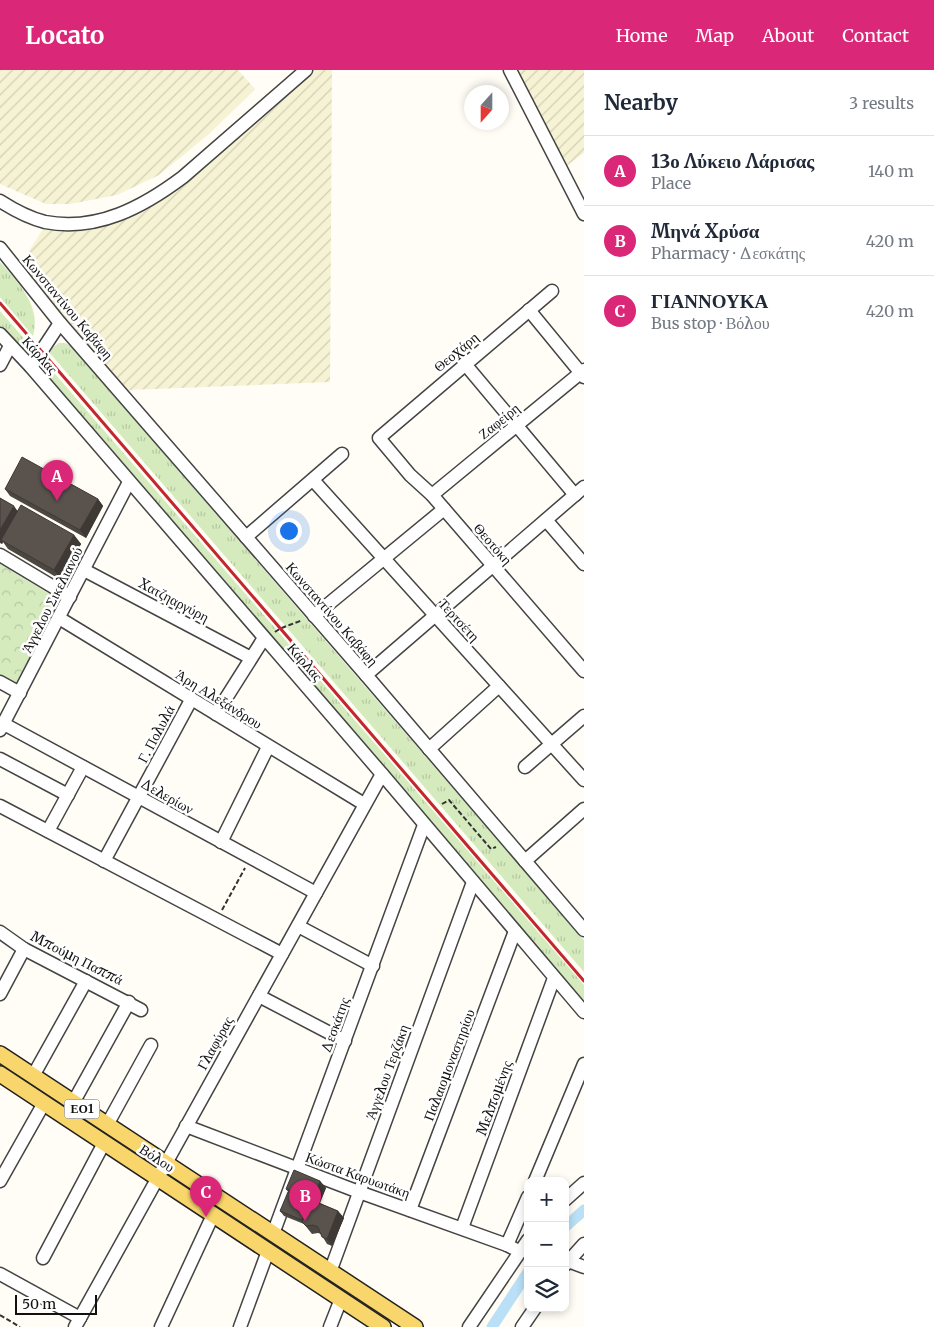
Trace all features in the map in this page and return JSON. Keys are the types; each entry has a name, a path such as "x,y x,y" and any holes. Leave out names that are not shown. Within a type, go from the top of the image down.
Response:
{"main road":[{"name":"Βόλου","path":"0,1054 415,1327"},
{"name":"Βόλου","path":"0,1074 384,1327"}],"street":[{"path":"0,202 30,217 60,224 91,222 123,214 162,193 183,177 306,70"},
{"path":"510,70 584,214"},
{"name":"Κωνσταντίνου Καβάφη","path":"0,248 60,322 430,749 584,930"},
{"name":"Θεοχάρη","path":"379,438 552,290"},
{"path":"529,310 583,374"},
{"path":"31,367 60,322"},
{"name":"Κάρλας","path":"0,334 31,367 382,774 584,1012"},
{"path":"0,365 10,346"},
{"path":"366,675 579,491 517,426 465,364"},
{"name":"Ζαφείρη","path":"432,495 583,374"},
{"name":"Θεοτόκη","path":"379,438 410,475 432,495 584,671"},
{"path":"246,537 342,454"},
{"name":"Τερτσέτη","path":"313,480 584,780"},
{"name":"Άγγελου Σικελιανού","path":"2,727 129,482"},
{"path":"314,616 382,558 444,509"},
{"path":"546,520 584,564"},
{"path":"0,555 70,596"},
{"name":"Χατζηαργύρη","path":"84,570 250,658"},
{"name":"Άρη Αλεξάνδρου","path":"59,618 364,804"},
{"path":"216,714 264,638"},
{"path":"0,682 20,693"},
{"path":"430,749 499,686"},
{"name":"Γ. Πολυλά","path":"104,861 191,700"},
{"path":"525,768 584,716"},
{"name":"Δελερίων","path":"2,727 82,767 316,893"},
{"path":"221,842 268,747"},
{"path":"0,759 68,795"},
{"path":"48,831 82,767"},
{"name":"Γλαφύρας","path":"77,1323 164,1163 382,774"},
{"path":"0,806 282,954"},
{"path":"525,862 584,809"},
{"name":"Δεσκάτης","path":"273,1234 424,825"},
{"name":"Άγγελου Τερζάκη","path":"330,1272 473,882"},
{"path":"298,926 373,966"},
{"name":"Παλαιομοναστηρίου","path":"410,1210 515,931"},
{"name":"Μπούμη Παππά","path":"0,932 24,949 129,1002 141,1010"},
{"path":"0,994 24,949"},
{"name":"Μελπομένης","path":"462,1228 554,978"},
{"path":"32,1076 86,980"},
{"path":"259,996 345,1041"},
{"path":"73,1102 129,1002"},
{"path":"107,1125 151,1045"},
{"path":"536,1177 584,1064"},
{"path":"0,1181 44,1104"},
{"name":"Κώστα Καρυωτάκη","path":"186,1126 513,1248"},
{"path":"42,1258 104,1143"},
{"path":"569,1196 584,1183"},
{"path":"469,1327 513,1248 524,1211"},
{"path":"161,1327 213,1215"},
{"path":"513,1248 524,1242"},
{"path":"569,1261 584,1244"},
{"path":"240,1327 268,1251"},
{"path":"569,1263 584,1267"},
{"path":"0,1274 77,1323"},
{"path":"330,1327 341,1299"},
{"path":"522,1327 531,1312"}],"path":[{"path":"264,638 279,628 286,628 314,616"},
{"path":"442,804 449,800 491,849 508,842"},
{"path":"216,921 251,858"},
{"path":"0,1315 20,1327"}],"shaded area":[{"path":"0,70 238,70 255,89 209,134 159,175 117,195 70,204 46,204 0,184"},
{"path":"312,70 332,70 330,382 128,390 20,265 43,229 79,230 99,227 132,214"},
{"path":"514,70 584,70 584,153 565,167"}],"green space":[{"path":"0,262 27,296 34,315 33,336 0,297"},
{"path":"0,311 29,344 24,351 19,349 0,326"},
{"path":"59,343 71,346 584,940 584,972 48,351"},
{"path":"43,360 584,985 584,1007 41,369"},
{"path":"0,564 61,601 18,687 0,676"}],"building":[{"path":"22,457 98,499 80,530 5,489"},
{"path":"0,498 14,506 0,530"},
{"path":"21,505 74,535 54,570 1,540"},
{"path":"294,1170 320,1181 313,1199 286,1189"},
{"path":"288,1192 310,1201 302,1220 280,1211"},
{"path":"311,1200 338,1211 327,1239 322,1237 318,1227 313,1225 306,1226 302,1222"}],"waterway":[{"path":"569,1223 584,1210"},
{"path":"492,1327 524,1278"}],"railway":[{"path":"0,303 584,981"}],"place":[{"name":"13ο Λύκειο Λάρισας","path":"57,501"},
{"name":"ΓΙΑΝΝΟΥΚΑ","path":"206,1217"},
{"name":"Μηνά Χρύσα","path":"305,1221"}]}
